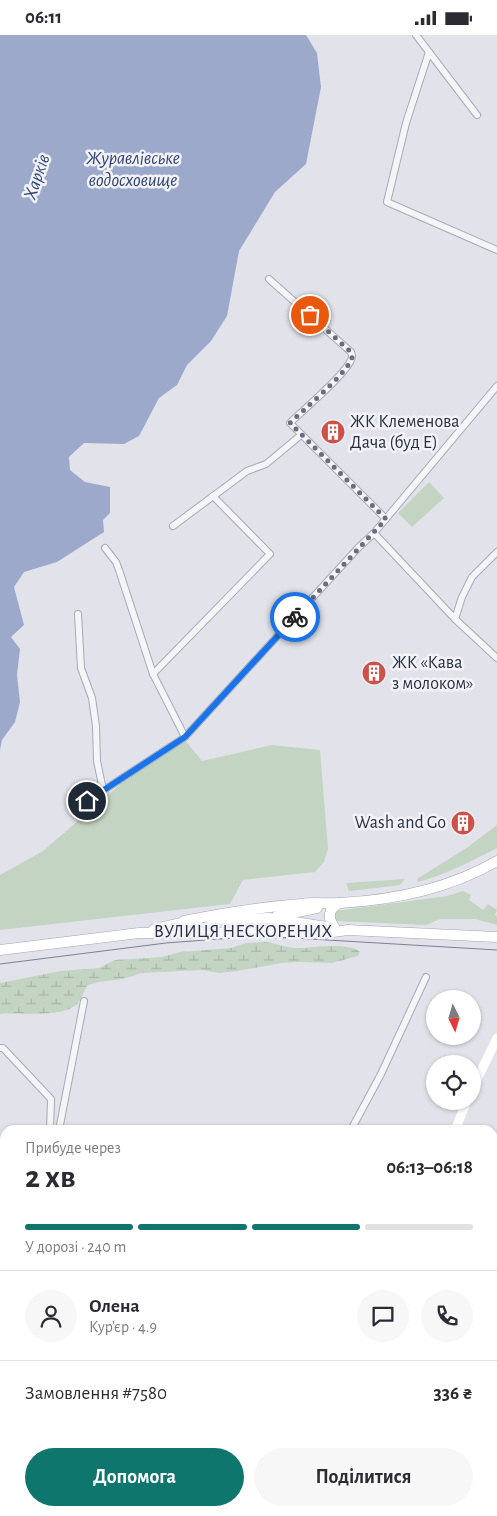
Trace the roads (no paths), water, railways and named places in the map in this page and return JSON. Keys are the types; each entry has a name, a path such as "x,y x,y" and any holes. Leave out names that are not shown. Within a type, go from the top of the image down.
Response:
{"main road":[{"path":"185,932 270,918 340,903 429,890 465,877 497,861"},
{"path":"184,921 224,912 304,903 340,903"},
{"path":"335,928 329,914 333,906 340,903"},
{"name":"ВУЛИЦЯ НЕСКОРЕНИХ","path":"139,933 184,921 270,918 346,930 497,937"},
{"name":"ВУЛИЦЯ НЕСКОРЕНИХ","path":"0,950 139,933 325,933 346,930"},
{"path":"481,1071 497,1038"},
{"path":"457,1125 464,1110"}],"street":[{"path":"416,35 477,115"},
{"path":"429,53 406,123 387,202 497,250"},
{"path":"269,279 351,352 352,357 344,369 290,423 386,519"},
{"path":"87,801 185,737 358,548 374,533 497,386"},
{"path":"173,526 246,471 266,464 301,435"},
{"path":"153,675 270,554 212,496"},
{"path":"374,533 455,619 497,658"},
{"path":"105,548 116,562 153,675 185,737"},
{"path":"455,619 462,597 472,577 497,552"},
{"path":"78,613 81,668 92,698 98,761 103,790"},
{"path":"354,1125 381,1074 426,977"},
{"path":"59,1125 84,1001"},
{"path":"0,1048 3,1048 52,1099 50,1125"}],"water":[{"name":"Журавлівське водосховище","path":"0,35 306,35 317,53 321,87 306,164 275,192 239,251 227,316 211,341 187,365 177,385 159,398 139,436 124,444 84,443 69,457 70,470 85,482 110,487 110,513 103,520 104,532 57,562 24,572 14,587 24,625 11,637 20,649 17,675 20,702 15,722 2,740 0,750"}],"tram line":[{"path":"0,964 166,943 259,936 497,950"}],"place":[{"name":"ЖК Клеменова Дача (буд Е)","path":"333,432"},
{"name":"ЖК «Кава з молоком»","path":"374,673"},
{"name":"Wash and Go","path":"463,823"}],"water label":[{"name":"Харків","path":"37,177"}]}
